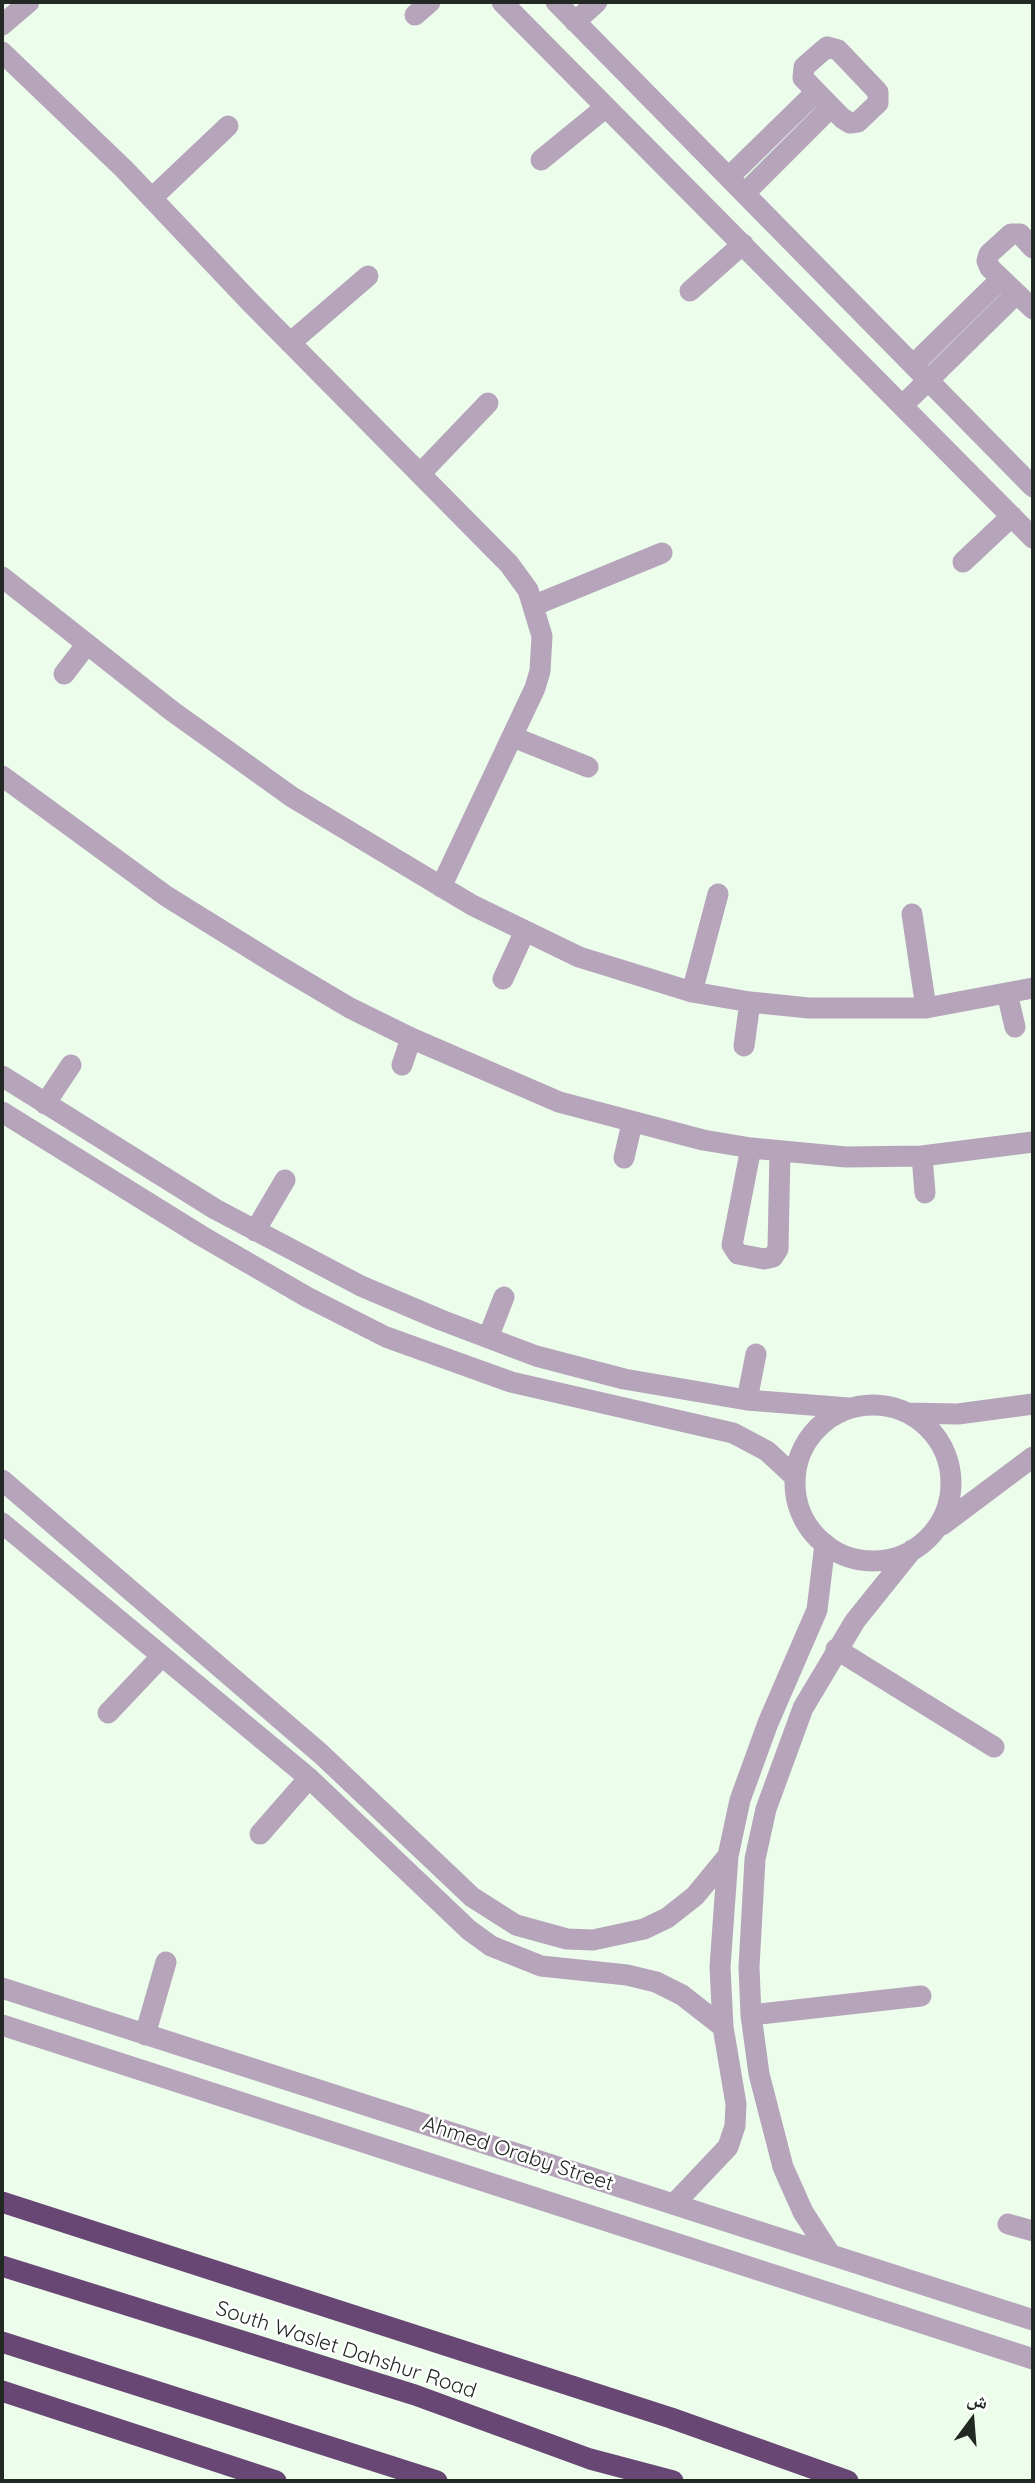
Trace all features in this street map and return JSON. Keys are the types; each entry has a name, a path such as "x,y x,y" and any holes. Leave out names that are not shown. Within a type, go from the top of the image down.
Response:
{"highway":[{"path":"2,2202 671,2418 848,2481"},
{"name":"South Waslet Dahshur Road","path":"2,2266 415,2395 590,2459 674,2481"},
{"path":"2,2342 437,2481"},
{"path":"2,2391 275,2481"}],"street":[{"path":"2,24 29,2"},
{"path":"502,2 1033,538"},
{"path":"575,22 597,2"},
{"path":"559,3 1033,487"},
{"path":"2,52 152,198 290,343 509,564 535,605 542,636 540,671 513,737 441,887"},
{"path":"729,177 823,100 745,193"},
{"path":"541,160 606,107"},
{"path":"152,198 228,126"},
{"path":"1033,248 1015,233 989,254 988,265 1033,309"},
{"path":"690,291 743,244"},
{"path":"290,343 368,276"},
{"path":"914,364 1008,287"},
{"path":"903,405 930,380 1008,287"},
{"path":"420,474 488,403"},
{"path":"963,562 1012,516"},
{"path":"535,605 662,554"},
{"path":"2,578 232,755 354,836 524,933 601,965 692,992 751,1002 834,1009 926,1008 1033,988"},
{"path":"64,674 87,644"},
{"path":"513,737 589,767"},
{"path":"2,776 166,896 350,1008 411,1038 559,1102 632,1123 751,1148 846,1157 922,1156 1033,1142"},
{"path":"692,992 718,894"},
{"path":"912,914 926,1008"},
{"path":"503,979 524,933"},
{"path":"1007,993 1015,1027"},
{"path":"744,1046 751,1002"},
{"path":"402,1065 411,1038"},
{"path":"45,1104 71,1065"},
{"path":"2,1076 148,1170 255,1231 361,1286 536,1356 624,1379 747,1400 849,1408 879,1405 908,1413 958,1414 1033,1404"},
{"path":"2,1112 200,1235 317,1302 386,1337 511,1382 733,1433 766,1451 795,1477"},
{"path":"625,1158 632,1123"},
{"path":"751,1148 732,1245 737,1254 764,1259 773,1257 778,1249 780,1151"},
{"path":"922,1156 925,1193"},
{"path":"255,1231 285,1180"},
{"path":"488,1338 504,1297"},
{"path":"747,1400 756,1354"},
{"path":"849,1408 822,1423 811,1434 800,1455 795,1477 802,1514 825,1544 853,1558 890,1558 912,1550"},
{"path":"908,1413 932,1432 949,1465 949,1503 935,1531"},
{"path":"830,2254 803,2213 783,2167 759,2074 751,2015 751,1894 766,1809 803,1708 836,1649 912,1550 1033,1457"},
{"path":"2,1480 321,1754 472,1897 516,1925 541,1934 580,1940 618,1937 644,1929 667,1918 695,1896 728,1856"},
{"path":"5,1532 162,1656 309,1778 469,1930 491,1946 541,1966 627,1975 656,1982 682,1995 723,2027"},
{"path":"674,2204 728,2147 732,2137 736,2114 723,2027 720,1967 728,1856 740,1800 768,1724 817,1610 825,1544"},
{"path":"836,1649 994,1747"},
{"path":"108,1713 162,1656"},
{"path":"260,1834 309,1778"},
{"path":"145,2035 166,1962"},
{"name":"Ahmed Oraby Street","path":"2,1988 1033,2320"},
{"path":"751,2015 921,1996"},
{"path":"2,2025 1033,2358"},
{"path":"1008,2224 1033,2231"},
{"path":"958,2334 970,2300"}]}
